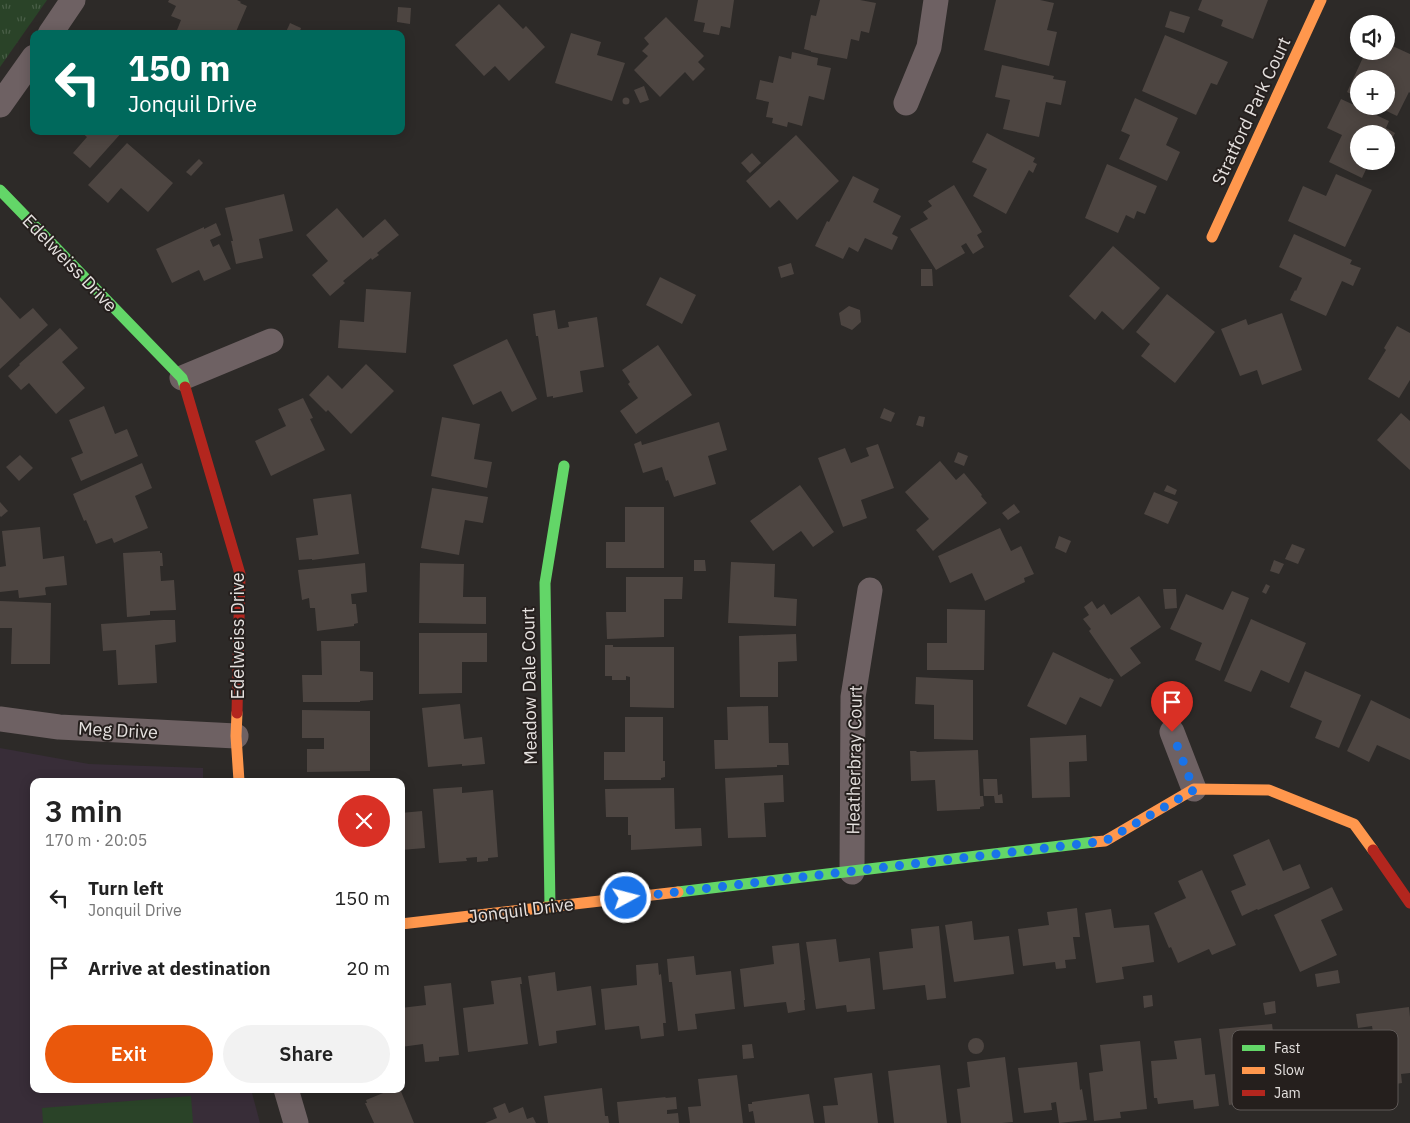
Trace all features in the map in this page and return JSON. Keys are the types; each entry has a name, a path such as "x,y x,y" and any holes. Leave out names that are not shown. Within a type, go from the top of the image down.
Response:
{"street":[{"path":"53,30 74,0"},
{"path":"906,103 929,47 936,0"},
{"name":"Stratford Park Court","path":"1212,237 1321,0"},
{"path":"0,105 30,63"},
{"name":"Edelweiss Drive","path":"0,190 182,378 240,574 236,736 238,778"},
{"path":"182,378 271,342"},
{"name":"Meadow Dale Court","path":"550,907 545,584 564,466"},
{"name":"Heatherbray Court","path":"852,872 853,696 870,590"},
{"name":"Meg Drive","path":"0,719 59,727 236,736"},
{"path":"1172,732 1194,790"},
{"name":"Jonquil Drive","path":"405,924 1105,841 1194,790 1269,790 1354,824 1410,904"},
{"path":"287,1093 296,1123"}],"shaded area":[{"path":"0,748 89,764 203,768 203,778 30,778 30,1093 252,1093 260,1123 0,1123"}],"green space":[{"path":"0,0 47,0 0,67"},
{"path":"191,1096 193,1123 43,1123 42,1108"}],"building":[{"path":"169,0 237,0 247,6 237,30 177,30 181,20 171,16 176,6 168,2"},
{"path":"698,0 734,0 730,28 721,26 719,35 703,32 705,23 694,21"},
{"path":"820,0 860,0 876,3 869,33 861,31 859,41 851,39 847,59 804,49 811,15 816,16"},
{"path":"996,0 1040,0 1054,3 1047,30 1057,32 1049,66 984,50"},
{"path":"1202,0 1268,0 1253,39 1221,26 1223,20 1198,10"},
{"path":"499,4 523,29 526,26 545,47 509,81 495,66 484,76 455,45"},
{"path":"398,7 411,8 410,24 397,22"},
{"path":"1170,11 1190,17 1184,33 1165,27"},
{"path":"666,17 704,56 698,62 705,69 693,81 685,72 660,97 634,70 648,56 642,51 649,44 644,38"},
{"path":"290,23 301,28 300,30 287,30"},
{"path":"571,33 601,42 597,55 625,63 612,101 555,83"},
{"path":"1165,35 1228,62 1217,85 1211,83 1196,115 1142,91"},
{"path":"1395,47 1410,54 1410,93 1397,116 1395,115 1395,70 1357,70 1362,60 1395,60"},
{"path":"792,52 818,58 817,65 831,68 824,100 809,96 802,126 788,122 787,127 772,123 773,118 766,117 769,102 756,99 760,80 773,83 779,56 791,59"},
{"path":"1002,65 1054,76 1053,79 1066,81 1061,105 1046,102 1039,137 1003,129 1010,100 995,97"},
{"path":"644,86 649,100 640,103 634,90"},
{"path":"626,97 630,101 626,105 622,101"},
{"path":"1135,98 1178,118 1166,145 1180,152 1167,181 1119,159 1130,135 1121,131"},
{"path":"1341,99 1350,103 1350,115 1376,115 1389,121 1387,125 1350,125 1350,170 1366,170 1362,178 1329,162 1342,135 1327,128"},
{"path":"987,133 1035,158 1033,162 1037,164 1033,173 1029,170 1006,214 973,196 987,169 972,162"},
{"path":"85,135 119,135 90,168 73,153 87,137"},
{"path":"796,135 839,181 797,220 779,200 770,208 746,181"},
{"path":"127,143 173,183 148,212 121,188 108,203 88,185"},
{"path":"752,153 761,163 750,173 741,163"},
{"path":"199,159 203,163 191,176 186,172"},
{"path":"1107,164 1157,186 1145,214 1137,211 1134,219 1126,215 1118,233 1085,218"},
{"path":"1336,174 1372,190 1345,247 1288,221 1303,186 1326,196"},
{"path":"853,176 879,189 873,202 901,216 892,234 898,237 892,250 865,238 858,252 849,247 843,259 815,246"},
{"path":"954,185 982,232 977,235 984,247 973,254 966,243 961,246 965,253 936,270 910,229 928,219 923,212 932,206 928,201"},
{"path":"284,194 293,231 259,239 263,258 236,264 225,208"},
{"path":"337,208 363,238 385,219 399,235 377,253 379,255 372,260 371,258 343,281 345,283 330,296 312,275 328,261 306,235"},
{"path":"216,223 221,235 210,240 213,247 219,244 231,269 204,281 199,270 172,283 156,249"},
{"path":"1294,234 1352,260 1350,264 1361,268 1353,286 1342,281 1326,316 1290,300 1302,278 1279,267"},
{"path":"1113,246 1160,288 1123,330 1102,311 1095,320 1069,296"},
{"path":"791,263 794,274 781,278 778,267"},
{"path":"921,269 932,269 933,286 921,286"},
{"path":"660,277 696,295 682,324 646,305"},
{"path":"366,289 411,292 406,353 338,348 340,320 364,322"},
{"path":"1167,294 1215,332 1175,383 1141,356 1150,344 1136,332"},
{"path":"0,297 20,319 33,308 48,325 0,369"},
{"path":"849,306 860,310 861,322 852,330 841,325 839,313"},
{"path":"555,310 558,329 569,327 568,322 597,317 604,367 580,371 583,392 553,398 553,396 547,397 533,314"},
{"path":"1282,313 1302,370 1262,385 1257,370 1240,376 1221,329 1246,319 1248,325"},
{"path":"1397,326 1410,333 1410,380 1399,398 1368,379 1386,350 1384,348"},
{"path":"60,328 78,348 62,362 85,388 56,414 29,383 21,390 8,376"},
{"path":"507,339 537,399 512,412 501,391 473,405 453,365"},
{"path":"658,345 692,395 636,434 620,411 638,398 628,384 630,382 622,370"},
{"path":"366,364 394,391 351,434 328,410 326,412 309,395 328,375 342,389"},
{"path":"303,398 313,418 310,419 325,450 271,476 255,441 286,426 278,409"},
{"path":"104,406 115,434 127,429 138,456 81,481 71,458 83,453 69,420"},
{"path":"884,408 895,413 891,422 880,418"},
{"path":"1401,413 1410,421 1410,470 1377,440"},
{"path":"919,416 925,417 923,427 916,425"},
{"path":"442,417 480,424 474,459 492,462 487,488 431,476"},
{"path":"719,422 727,450 708,456 716,484 674,497 662,467 643,473 634,444 641,441 642,445"},
{"path":"878,444 894,488 861,500 867,518 843,527 818,458 845,448 851,463 869,456 866,448"},
{"path":"958,452 968,456 964,466 954,462"},
{"path":"20,455 33,468 19,481 6,467"},
{"path":"940,461 956,480 964,473 987,503 933,551 916,530 929,519 905,492"},
{"path":"142,463 152,488 135,496 148,528 114,543 112,538 96,544 73,494"},
{"path":"800,485 834,532 813,547 801,531 773,551 750,521"},
{"path":"1167,485 1177,490 1175,495 1164,491"},
{"path":"432,488 488,497 483,523 465,520 459,555 421,548"},
{"path":"1154,492 1178,502 1168,524 1144,514"},
{"path":"351,494 359,554 299,560 296,538 318,535 313,499"},
{"path":"0,502 8,511 1,517 0,516"},
{"path":"1014,504 1020,512 1008,520 1002,513"},
{"path":"625,507 664,507 664,568 606,568 606,542 625,542"},
{"path":"40,527 43,559 64,556 67,585 46,587 46,595 19,598 18,590 0,592 0,567 6,566 2,531"},
{"path":"1000,528 1011,551 1021,546 1034,574 1024,578 1025,582 985,601 972,573 950,583 938,556"},
{"path":"1059,536 1071,541 1066,553 1055,548"},
{"path":"1292,544 1305,549 1298,564 1285,559"},
{"path":"160,551 162,553 163,566 160,566 161,581 174,580 176,610 150,611 150,615 127,617 123,553"},
{"path":"694,560 705,560 706,571 694,571"},
{"path":"1274,560 1284,564 1279,574 1270,571"},
{"path":"731,562 775,564 774,597 797,599 796,626 728,623"},
{"path":"365,563 367,592 351,594 352,604 356,604 358,623 354,624 354,626 317,631 315,608 310,608 309,598 302,600 298,570"},
{"path":"420,563 464,564 463,597 486,597 486,624 419,623"},
{"path":"626,577 683,577 682,599 664,599 664,637 607,639 606,612 626,612"},
{"path":"1266,584 1270,586 1266,594 1262,592"},
{"path":"1163,589 1176,589 1177,608 1165,609"},
{"path":"1232,591 1249,598 1220,671 1195,660 1202,643 1170,629 1186,594 1223,610"},
{"path":"1139,596 1161,627 1130,648 1141,663 1121,677 1089,631 1091,629 1083,619 1089,615 1084,607 1092,601 1097,609 1104,604 1111,615"},
{"path":"0,601 51,603 50,664 11,664 12,628 0,628"},
{"path":"947,609 985,610 984,670 927,670 927,643 947,643"},
{"path":"1251,619 1306,643 1289,683 1261,670 1251,692 1224,681"},
{"path":"175,620 176,642 155,645 157,683 118,685 116,650 103,651 101,624"},
{"path":"419,633 487,633 487,662 462,662 462,693 419,694"},
{"path":"796,634 797,661 778,662 778,697 740,697 739,636"},
{"path":"321,641 360,641 360,671 373,672 373,700 360,702 303,702 302,675 322,675"},
{"path":"605,645 613,645 613,647 674,647 674,708 630,707 630,677 626,676 626,680 612,680 612,676 605,676"},
{"path":"1053,652 1114,680 1101,707 1080,697 1066,725 1027,706"},
{"path":"1305,671 1361,695 1339,748 1315,738 1322,721 1290,707"},
{"path":"916,677 973,680 973,740 934,739 934,705 915,704"},
{"path":"1371,700 1410,719 1410,760 1377,745 1369,762 1347,751"},
{"path":"460,704 464,739 482,737 485,764 428,767 422,708"},
{"path":"768,706 769,743 788,743 789,765 715,769 714,740 728,740 727,707"},
{"path":"302,710 370,711 370,771 307,772 307,749 324,749 324,738 302,738"},
{"path":"625,717 663,717 665,777 661,778 661,780 604,780 604,752 625,752"},
{"path":"1086,735 1087,761 1069,762 1070,797 1032,798 1030,738"},
{"path":"978,750 980,796 983,796 984,806 980,807 980,809 937,811 935,780 911,781 910,751"},
{"path":"783,775 784,802 764,803 766,837 728,838 725,778"},
{"path":"983,779 997,779 998,795 1002,794 1003,803 995,803 994,796 984,796"},
{"path":"462,787 462,793 493,790 498,857 488,858 488,861 477,862 477,857 466,858 467,861 439,863 433,789"},
{"path":"674,788 675,829 701,828 702,846 631,850 631,835 628,835 628,817 606,817 605,789"},
{"path":"422,811 425,848 405,850 405,813"},
{"path":"1269,839 1283,871 1300,864 1310,888 1242,916 1231,891 1246,885 1233,855"},
{"path":"1202,870 1236,945 1212,955 1209,949 1178,963 1171,947 1169,948 1154,913 1186,898 1178,881"},
{"path":"1332,887 1343,910 1321,920 1337,955 1300,972 1274,915"},
{"path":"1077,908 1080,937 1073,937 1076,959 1065,960 1066,968 1056,969 1055,962 1023,966 1018,929 1049,925 1047,912"},
{"path":"1111,909 1114,928 1149,925 1154,962 1122,967 1124,979 1096,983 1085,913"},
{"path":"972,921 974,940 1009,936 1014,974 954,982 945,925"},
{"path":"939,926 946,998 927,1000 925,985 883,990 879,952 913,948 911,929"},
{"path":"836,939 839,962 870,958 875,1009 847,1012 846,1005 816,1009 806,942"},
{"path":"799,943 805,1010 788,1013 786,1002 744,1007 740,969 774,964 772,946"},
{"path":"694,956 696,975 731,971 735,1009 695,1014 697,1029 678,1031 667,959"},
{"path":"658,963 659,975 661,974 666,1023 663,1023 664,1036 641,1039 639,1026 605,1030 601,989 637,985 636,965"},
{"path":"1338,970 1340,983 1317,987 1315,974"},
{"path":"555,972 557,991 591,986 596,1025 556,1031 557,1043 539,1046 528,976"},
{"path":"521,977 522,984 520,984 528,1044 468,1052 463,1008 494,1004 491,981"},
{"path":"451,983 459,1055 439,1057 439,1061 425,1062 423,1044 405,1046 405,1008 426,1005 424,986"},
{"path":"1152,995 1153,1006 1144,1008 1143,996"},
{"path":"1275,1001 1276,1013 1265,1015 1263,1003"},
{"path":"1409,1007 1410,1073 1401,1074 1402,1083 1398,1084 1398,1030 1373,1030 1372,1026 1358,1028 1356,1014"},
{"path":"1272,1024 1273,1030 1232,1030 1232,1105 1229,1105 1219,1029"},
{"path":"976,1038 982,1040 984,1046 982,1052 976,1054 970,1052 968,1046 970,1040"},
{"path":"1201,1038 1205,1075 1215,1074 1219,1106 1194,1109 1193,1100 1158,1104 1157,1098 1154,1098 1151,1061 1177,1059 1174,1041"},
{"path":"1140,1041 1147,1109 1120,1112 1121,1118 1094,1121 1089,1073 1103,1071 1100,1045"},
{"path":"752,1044 754,1058 743,1059 742,1045"},
{"path":"1005,1057 1013,1122 961,1123 957,1089 970,1087 967,1062"},
{"path":"1077,1062 1080,1090 1082,1089 1087,1120 1059,1123 1056,1102 1051,1103 1052,1110 1024,1113 1018,1068"},
{"path":"940,1065 947,1123 894,1123 888,1071"},
{"path":"872,1073 878,1123 825,1123 823,1106 838,1105 834,1078"},
{"path":"737,1075 743,1123 690,1123 688,1107 701,1106 698,1079"},
{"path":"602,1088 605,1116 608,1116 609,1123 548,1123 544,1096"},
{"path":"383,1093 402,1093 414,1123 374,1123 365,1103 367,1103 366,1100"},
{"path":"809,1094 814,1123 755,1123 753,1111 749,1112 748,1104 752,1104 752,1102"},
{"path":"676,1097 677,1109 667,1110 667,1114 678,1113 679,1123 619,1123 617,1102"},
{"path":"505,1103 509,1113 523,1107 527,1119 533,1117 536,1123 485,1123 497,1118 493,1108"}],"traffic: fast":[{"path":"0,190 182,378 185,387"},
{"path":"550,907 545,583 564,466"},
{"path":"678,892 1094,842"}],"traffic: slow":[{"path":"1212,237 1321,0"},
{"path":"237,713 236,736 239,778"},
{"path":"1094,842 1105,841 1194,789 1269,790 1354,824 1373,850"},
{"path":"405,924 678,892"}],"traffic: jam":[{"path":"185,387 240,574 237,713"},
{"path":"1373,850 1410,903"}],"route":[{"path":"626,898 1105,841 1194,790 1172,732"}]}
